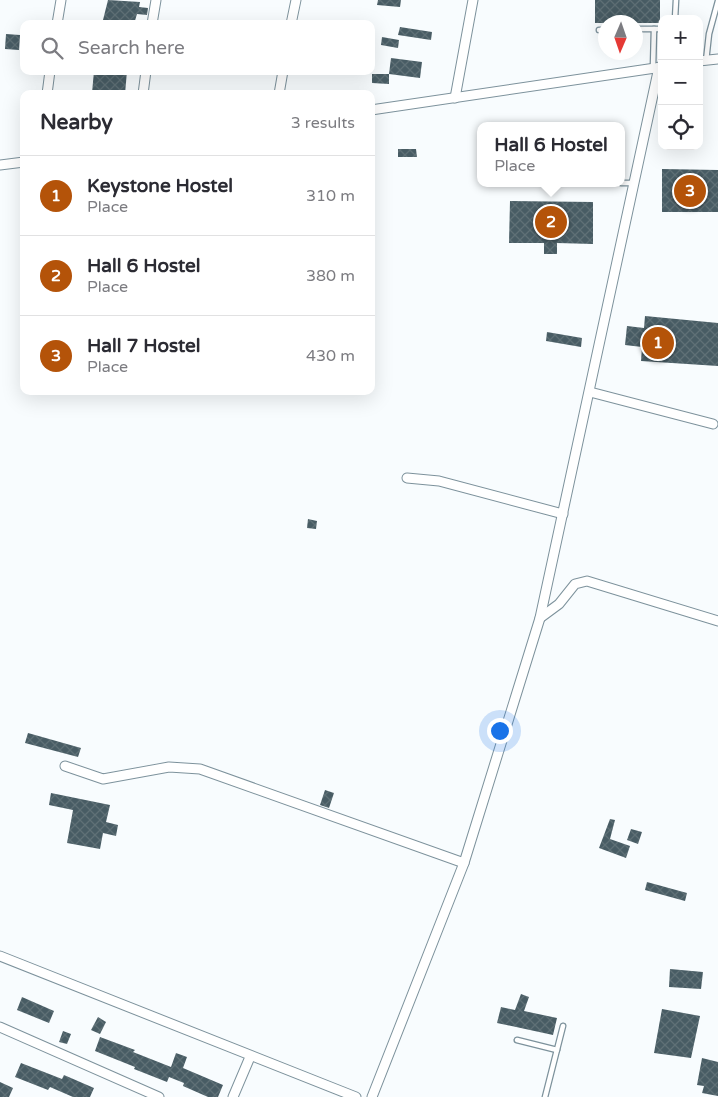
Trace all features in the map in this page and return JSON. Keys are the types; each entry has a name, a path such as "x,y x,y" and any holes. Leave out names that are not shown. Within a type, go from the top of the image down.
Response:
{"street":[{"path":"58,20 61,0"},
{"path":"153,20 156,0"},
{"path":"293,20 296,0"},
{"path":"456,98 474,0"},
{"path":"703,61 718,59"},
{"path":"372,1097 464,863 540,618 590,392 632,183 658,67 375,109"},
{"path":"48,90 49,75"},
{"path":"144,90 145,75"},
{"path":"280,90 282,75"},
{"path":"0,165 20,162"},
{"path":"590,392 713,424"},
{"path":"407,478 438,481 563,514"},
{"path":"540,618 559,604 575,584 587,582 718,621"},
{"path":"65,766 102,778 169,767 200,769 464,863"},
{"path":"0,956 356,1097"},
{"path":"0,1027 159,1097"},
{"path":"233,1097 250,1056"}],"lane":[{"path":"675,15 676,0"},
{"path":"703,61 718,1"},
{"path":"643,29 658,28"},
{"path":"654,29 658,67"},
{"path":"625,183 632,183"},
{"path":"545,1097 563,1026"},
{"path":"517,1040 557,1050"}],"building":[{"path":"108,0 140,2 139,7 148,8 147,15 137,14 135,20 103,20"},
{"path":"378,0 401,0 400,7 377,5"},
{"path":"595,0 660,0 658,23 643,23 643,15 598,15 598,23 595,23"},
{"path":"400,27 432,32 431,40 398,35"},
{"path":"6,34 20,35 19,50 5,49"},
{"path":"382,37 399,40 398,48 381,45"},
{"path":"391,58 422,62 420,78 389,74"},
{"path":"389,74 389,84 372,83 372,75"},
{"path":"94,75 127,75 125,90 92,90"},
{"path":"398,149 416,149 417,157 398,157"},
{"path":"662,169 718,170 718,212 662,212"},
{"path":"510,201 593,202 593,244 557,243 557,254 544,254 544,243 509,243"},
{"path":"645,316 718,323 718,366 641,361 642,347 625,345 627,326 644,328"},
{"path":"547,332 582,338 581,347 546,341"},
{"path":"308,519 317,521 316,529 307,528"},
{"path":"28,733 81,748 78,757 25,743"},
{"path":"325,790 334,793 329,808 320,805"},
{"path":"51,793 110,805 106,822 118,825 116,836 103,833 100,849 67,843 73,810 49,805"},
{"path":"610,819 615,820 610,839 630,846 626,858 599,848"},
{"path":"631,829 642,832 638,844 627,840"},
{"path":"647,882 687,893 685,901 645,890"},
{"path":"670,969 703,972 701,989 669,987"},
{"path":"521,994 529,997 524,1011 557,1018 553,1035 497,1023 501,1007 515,1010"},
{"path":"22,997 54,1011 49,1023 17,1010"},
{"path":"662,1009 700,1016 691,1058 654,1053"},
{"path":"98,1017 106,1022 100,1034 91,1030"},
{"path":"63,1031 71,1034 67,1044 59,1042"},
{"path":"100,1037 135,1050 133,1052 171,1067 176,1053 187,1057 183,1068 223,1085 218,1097 208,1097 183,1086 184,1083 169,1077 167,1082 95,1051"},
{"path":"702,1058 718,1062 718,1096 702,1093 704,1086 697,1085"},
{"path":"21,1063 62,1079 64,1075 94,1088 90,1097 73,1097 50,1087 48,1090 15,1077"},
{"path":"0,1082 13,1088 9,1097 0,1097"}],"place":[{"name":"Hall 7 Hostel","path":"690,191"},
{"name":"Hall 6 Hostel","path":"551,222"},
{"name":"Keystone Hostel","path":"658,343"}]}
